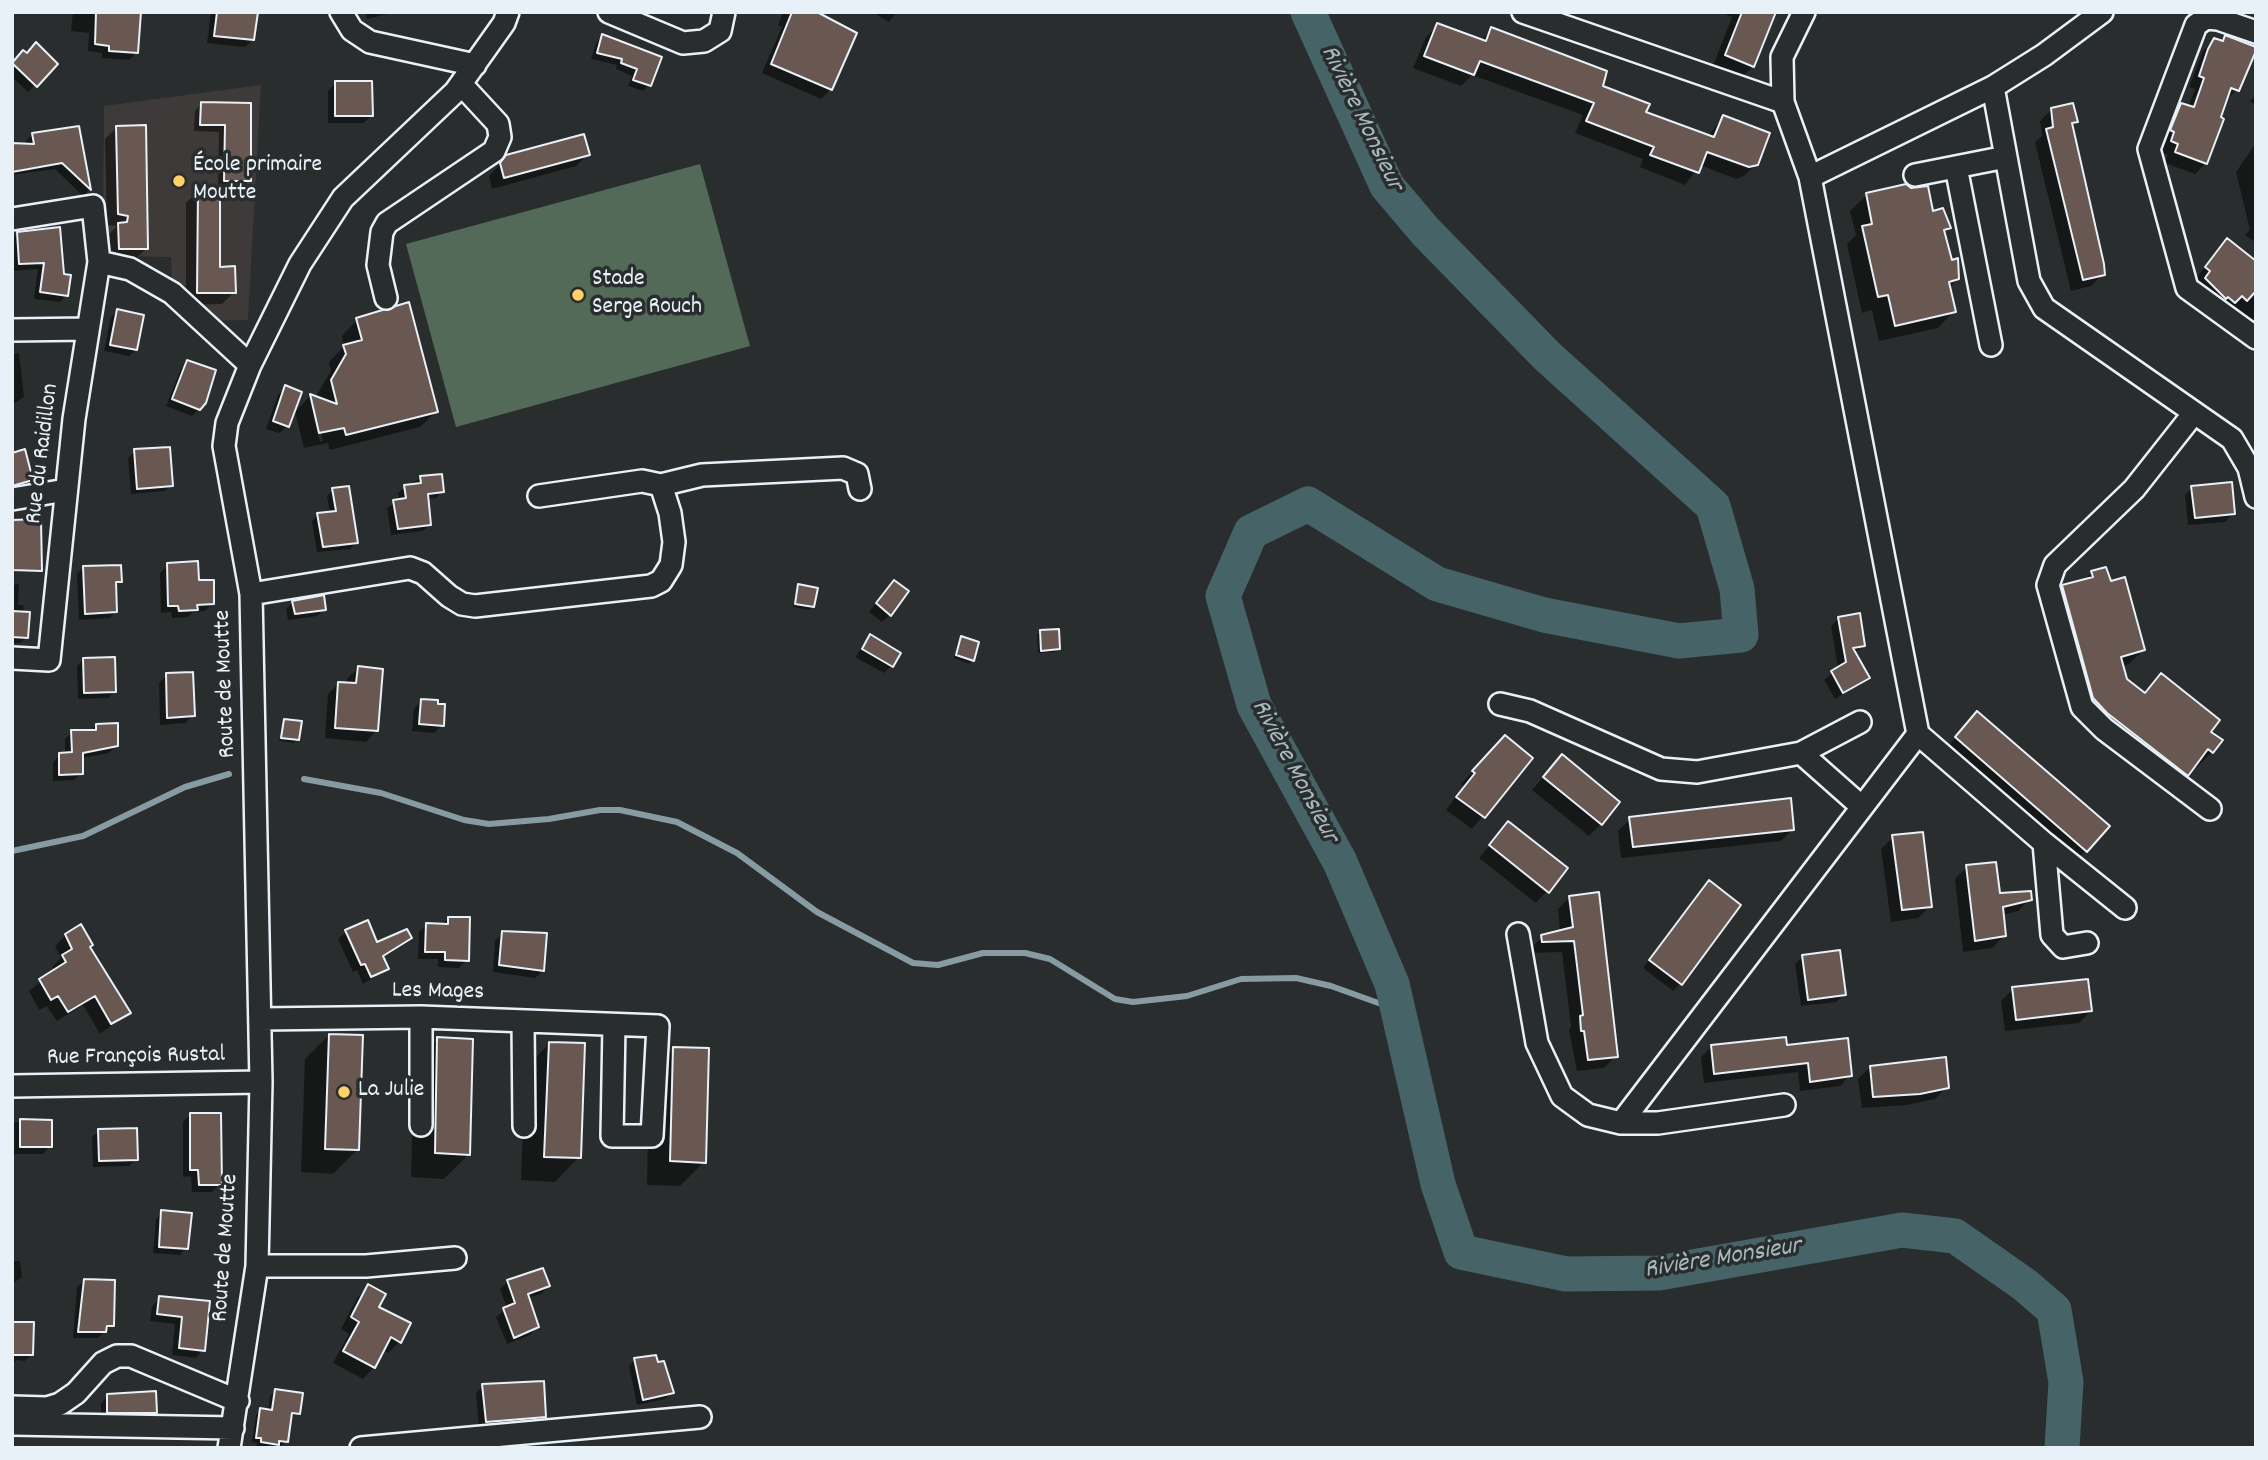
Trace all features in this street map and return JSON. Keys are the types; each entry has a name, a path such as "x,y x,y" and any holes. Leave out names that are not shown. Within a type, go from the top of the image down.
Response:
{"street":[{"path":"341,12 352,30 370,42 475,65"},
{"name":"Route de Moutte","path":"231,1438 257,1266 261,1019 251,594 224,446 227,424 250,365 300,264 343,198 461,84 505,23 508,12"},
{"path":"609,12 684,43 704,41 720,31 724,12"},
{"path":"1523,12 1783,102"},
{"path":"1804,12 1782,57 1783,102 1810,177 1917,734 2044,844 2125,908"},
{"path":"1810,177 1993,87 2045,55 2102,12"},
{"path":"2256,32 2218,19 2206,18 2196,25 2149,149 2187,288 2256,338"},
{"path":"386,298 377,265 382,232 387,223 494,151 500,137 498,124 461,84"},
{"path":"1993,87 2029,281 2044,307 2232,439 2249,468 2256,497"},
{"path":"1915,175 2006,158"},
{"path":"1956,167 1991,345"},
{"name":"Rue du Raidillon","path":"12,219 93,206 99,262 73,424 49,660 12,658"},
{"path":"99,262 130,269 172,293 250,365"},
{"path":"12,330 88,329"},
{"path":"2194,413 2134,489 2056,565 2048,585 2082,707 2104,729 2210,809"},
{"path":"539,496 642,481 661,485 702,475 843,468 857,474 860,489"},
{"path":"251,594 410,568 423,573 461,604 475,606 651,586 661,580 671,565 674,542 667,494 661,485"},
{"path":"12,499 66,490"},
{"path":"1500,704 1530,710 1661,769 1697,772 1801,753 1860,722"},
{"path":"1621,1123 1917,734"},
{"path":"1801,753 1862,807"},
{"path":"2044,844 2052,935 2063,947 2087,943"},
{"path":"1518,934 1537,1043 1562,1096 1588,1115 1621,1123 1658,1124 1784,1105"},
{"path":"421,1017 421,1125"},
{"name":"Les Mages","path":"261,1019 421,1017 658,1026 652,1136 612,1136 614,1025"},
{"path":"523,1021 524,1126"},
{"name":"Rue François Rustal","path":"12,1086 261,1082"},
{"path":"257,1266 366,1266 455,1258"},
{"path":"12,1407 47,1408 60,1404 76,1394 103,1363 117,1356 131,1356 238,1401"},
{"path":"361,1448 700,1417"},
{"path":"12,1424 231,1438"}],"shaded area":[{"name":"École primaire Moutte","path":"261,85 248,320 210,321 172,285 171,257 103,256 104,106"}],"green space":[{"name":"Stade Serge Rouch","path":"700,164 750,346 456,427 406,244"}],"building":[{"path":"96,12 141,12 138,53 109,51 109,46 95,44"},
{"path":"217,12 258,12 254,40 214,36"},
{"path":"792,12 817,12 857,33 832,90 771,64"},
{"path":"1742,12 1776,12 1754,67 1725,55"},
{"path":"1437,23 1486,41 1491,27 1607,71 1603,86 1650,104 1646,112 1714,137 1723,115 1770,133 1758,165 1749,167 1707,152 1699,173 1650,155 1654,147 1586,121 1594,103 1480,61 1474,75 1424,56"},
{"path":"602,34 662,57 651,86 633,80 637,69 621,63 622,59 597,53"},
{"path":"2225,35 2256,47 2256,51 2239,91 2231,88 2221,117 2224,119 2207,164 2175,152 2178,144 2171,141 2174,132 2170,130 2181,103 2194,107 2204,78 2199,76 2208,49 2214,38 2223,41"},
{"path":"36,42 58,64 37,87 12,63 23,50 27,53"},
{"path":"335,81 372,81 373,116 335,116"},
{"path":"201,102 251,103 251,181 224,181 225,125 200,125"},
{"path":"2073,103 2078,122 2072,123 2105,275 2083,280 2046,129 2053,127 2051,108"},
{"path":"146,125 148,249 119,249 118,223 127,222 128,216 118,214 116,126"},
{"path":"79,126 91,190 62,163 12,172 12,143 34,144 32,133"},
{"path":"584,134 590,155 504,178 500,163 506,155"},
{"path":"1906,184 1911,188 1928,186 1933,211 1943,208 1951,228 1944,230 1952,260 1958,258 1959,279 1949,282 1956,312 1895,326 1888,295 1878,297 1862,226 1872,224 1866,193"},
{"path":"220,188 220,267 235,266 236,293 197,293 198,189"},
{"path":"60,227 64,274 71,275 68,296 40,292 44,263 19,264 17,232"},
{"path":"2227,238 2256,261 2256,291 2247,301 2242,296 2235,303 2228,297 2226,299 2205,278 2210,271 2205,267"},
{"path":"409,302 438,412 346,435 344,428 319,433 310,394 337,404 331,380 346,354 343,345 362,340 356,318"},
{"path":"117,309 144,315 137,350 110,345"},
{"path":"187,360 216,370 206,403 200,410 172,399"},
{"path":"285,385 302,392 289,427 273,421"},
{"path":"170,447 173,486 137,489 134,449"},
{"path":"25,449 33,480 12,486 12,453"},
{"path":"442,474 444,492 428,494 431,525 398,529 393,500 406,498 404,485 421,483 420,476"},
{"path":"2232,482 2235,514 2195,518 2191,486"},
{"path":"349,486 358,543 323,547 317,513 336,511 332,488"},
{"path":"41,519 42,571 12,570 12,520"},
{"path":"198,561 199,580 214,580 214,604 197,605 198,610 179,611 178,606 168,606 167,563"},
{"path":"121,565 122,582 116,582 117,612 85,614 83,566"},
{"path":"2106,567 2111,581 2125,577 2145,650 2121,657 2127,679 2145,693 2161,673 2220,720 2211,732 2223,740 2213,753 2208,749 2188,776 2107,713 2093,698 2062,585 2093,577 2091,571"},
{"path":"894,580 909,591 891,616 876,603"},
{"path":"798,584 818,588 814,607 795,604"},
{"path":"324,595 326,610 295,614 292,601"},
{"path":"12,611 30,612 28,638 12,637"},
{"path":"1860,613 1865,646 1853,648 1870,678 1843,693 1831,671 1846,662 1838,617"},
{"path":"1059,629 1060,649 1041,651 1040,630"},
{"path":"870,634 901,653 893,667 862,649"},
{"path":"961,636 979,642 974,661 956,655"},
{"path":"115,657 116,692 84,693 83,658"},
{"path":"358,666 383,669 378,731 335,728 338,682 356,683"},
{"path":"193,672 195,716 167,718 166,673"},
{"path":"421,699 438,700 438,704 445,704 444,726 419,724"},
{"path":"1977,711 2110,826 2087,852 1955,737"},
{"path":"284,719 302,721 299,740 281,738"},
{"path":"118,723 118,746 83,753 83,774 59,775 59,753 72,752 71,730 96,730 96,724"},
{"path":"1505,735 1533,758 1485,818 1456,797 1475,773 1472,771"},
{"path":"1562,754 1620,802 1602,825 1543,777"},
{"path":"1791,798 1794,830 1633,847 1629,817"},
{"path":"1508,821 1568,868 1549,893 1489,845"},
{"path":"1923,832 1932,907 1902,910 1892,835"},
{"path":"1996,862 2000,893 2031,891 2032,900 2003,907 2006,936 1975,941 1966,865"},
{"path":"1709,880 1741,905 1682,985 1649,960"},
{"path":"1599,892 1618,1057 1588,1060 1584,1031 1581,1031 1580,1016 1583,1015 1574,941 1542,942 1541,935 1573,927 1569,896"},
{"path":"448,917 470,917 469,961 445,960 445,952 425,952 426,923 448,924"},
{"path":"368,920 377,942 407,929 412,938 383,956 389,969 371,977 365,964 361,965 345,930"},
{"path":"81,924 93,945 90,947 131,1013 111,1024 95,996 68,1012 58,996 51,1000 39,979 66,962 62,955 72,949 65,934"},
{"path":"502,931 547,933 544,971 499,965"},
{"path":"1840,950 1846,995 1808,1000 1802,955"},
{"path":"2088,979 2092,1011 2016,1020 2012,987"},
{"name":"La Julie","path":"329,1034 363,1035 359,1150 325,1149"},
{"path":"437,1037 473,1039 470,1155 435,1153"},
{"path":"1786,1037 1787,1045 1848,1038 1852,1076 1810,1082 1808,1063 1714,1074 1711,1045"},
{"path":"549,1042 585,1043 581,1158 544,1157"},
{"path":"673,1047 709,1048 706,1163 670,1161"},
{"path":"1946,1057 1949,1088 1920,1094 1873,1097 1870,1066"},
{"path":"190,1113 221,1113 222,1185 199,1185 198,1170 190,1170"},
{"path":"20,1119 52,1120 52,1147 20,1147"},
{"path":"137,1128 138,1160 99,1161 98,1129"},
{"path":"161,1210 192,1213 188,1249 159,1247"},
{"path":"543,1268 550,1286 528,1294 539,1327 514,1338 503,1308 515,1303 507,1280"},
{"path":"84,1279 115,1280 114,1326 107,1326 106,1332 78,1332"},
{"path":"368,1284 386,1294 379,1307 411,1323 401,1343 391,1337 375,1368 343,1351 359,1322 351,1317"},
{"path":"159,1296 210,1301 205,1351 179,1348 182,1317 157,1314"},
{"path":"12,1322 34,1322 33,1355 12,1355"},
{"path":"656,1355 658,1362 664,1361 674,1393 643,1400 634,1358"},
{"path":"544,1381 546,1417 486,1422 482,1384"},
{"path":"275,1389 303,1393 300,1414 292,1413 288,1442 279,1441 279,1445 261,1442 261,1438 256,1438 260,1408 272,1410"},
{"path":"156,1391 157,1413 107,1413 107,1394"}],"waterway":[{"name":"Rivière Monsieur","path":"1308,12 1387,186 1426,232 1547,356 1713,506 1737,589 1741,635 1679,641 1544,615 1437,584 1308,504 1251,532 1223,596 1254,705 1340,862 1392,984 1438,1184 1461,1252 1566,1274 1659,1273 1902,1230 1955,1236 2025,1285 2054,1310 2066,1382 2062,1448"},
{"path":"12,851 83,836 185,787 229,774"},
{"path":"304,779 381,793 464,820 489,824 549,819 600,810 620,810 677,822 737,853 817,912 913,963 938,965 983,953 1025,953 1050,959 1115,999 1133,1002 1187,996 1241,979 1296,978 1331,986 1398,1010"}],"place":[{"name":"École primaire Moutte","path":"179,181"},
{"name":"Stade Serge Rouch","path":"578,295"},
{"name":"La Julie","path":"344,1092"}]}
